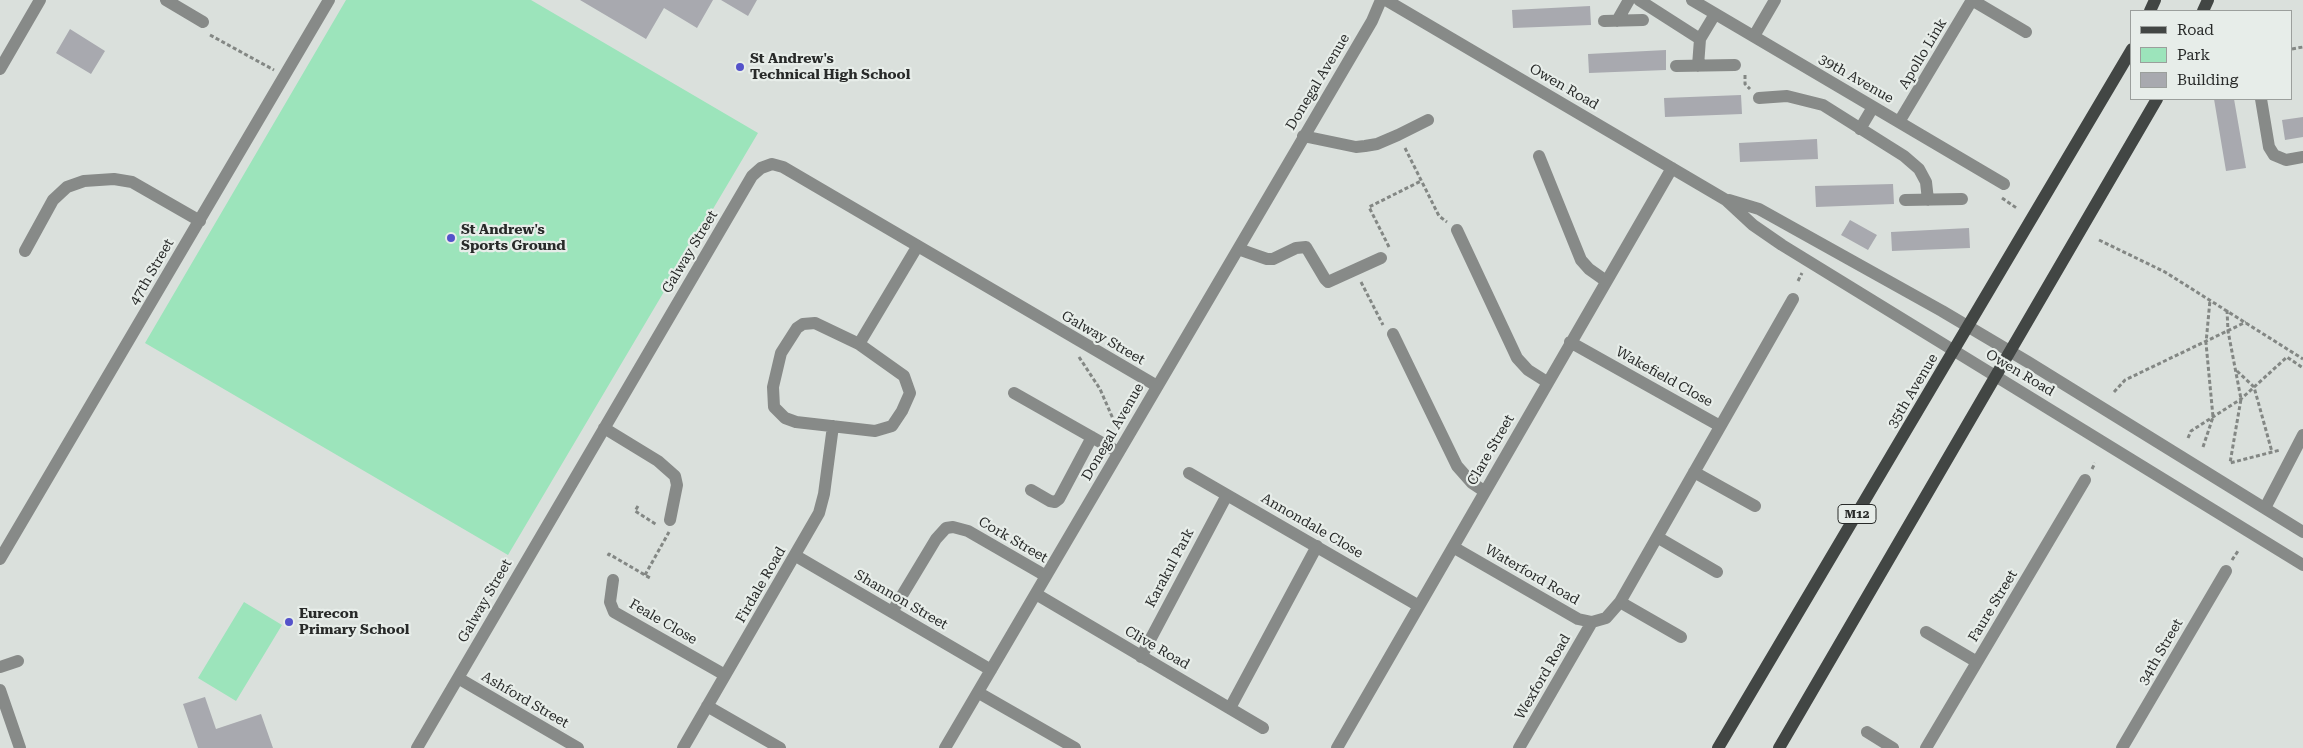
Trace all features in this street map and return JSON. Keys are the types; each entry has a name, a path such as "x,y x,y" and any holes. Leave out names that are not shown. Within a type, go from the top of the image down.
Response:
{"main road":[{"name":"35th Avenue","path":"1718,748 2130,52"},
{"path":"1779,748 2156,100"}],"street":[{"path":"0,69 40,0"},
{"path":"166,0 203,22"},
{"name":"47th Street","path":"0,559 329,0"},
{"name":"Donegal Avenue","path":"945,748 1372,21 1381,0"},
{"name":"Owen Road","path":"1386,0 1726,200 1754,225 1782,245 2303,565"},
{"path":"1630,0 1611,21 1643,20"},
{"path":"1639,0 1700,39"},
{"name":"39th Avenue","path":"1692,0 2004,184"},
{"path":"1754,36 1775,0"},
{"path":"1972,0 2026,32"},
{"name":"Apollo Link","path":"1899,122 1972,0"},
{"path":"1698,66 1700,39 1715,14"},
{"path":"1676,66 1735,65"},
{"path":"1759,98 1787,96 1823,105 1919,168 1926,182 1928,200"},
{"path":"2261,100 2269,147 2274,155 2286,160 2303,157"},
{"path":"1860,129 1873,107"},
{"path":"1304,136 1356,147 1377,144 1428,120"},
{"path":"1539,156 1581,260 1589,270 1606,281"},
{"name":"Galway Street","path":"417,748 752,176 761,168 772,164 784,167 917,247 1157,386"},
{"name":"Clare Street","path":"1337,748 1672,168"},
{"path":"25,251 53,200 67,188 84,182 114,179 132,182 200,221"},
{"path":"1905,200 1962,199"},
{"name":"Owen Road","path":"1726,200 1759,209 1969,327 2303,532"},
{"path":"1457,230 1517,358 1528,370 1547,382"},
{"path":"859,344 917,247"},
{"path":"1238,249 1267,259 1273,259 1296,248 1306,247 1328,282 1381,258"},
{"name":"Wakefield Close","path":"1570,342 1720,426 1793,299"},
{"path":"815,323 823,325 859,344 904,376 909,385 908,399 896,422 887,429 875,431 833,426 796,422 779,413 774,407 773,387 777,364 792,335 803,324 815,323"},
{"path":"1393,334 1457,466 1472,483 1484,491"},
{"path":"1014,393 1118,452"},
{"name":"Firdale Road","path":"683,748 796,556 822,505 833,426"},
{"path":"1592,622 1606,618 1620,602 1720,426"},
{"path":"604,428 663,464 675,476 677,485 670,526"},
{"path":"2265,508 2303,435"},
{"path":"1031,490 1050,501 1054,502 1059,499 1092,437"},
{"path":"1694,472 1755,506"},
{"name":"Annondale Close","path":"1189,473 1419,606"},
{"name":"Faure Street","path":"1926,748 2085,480"},
{"name":"Karakul Park","path":"1141,657 1227,495"},
{"name":"Cork Street","path":"892,612 936,539 946,528 953,527 968,531 1046,576"},
{"path":"1657,537 1717,572"},
{"path":"1230,708 1316,546"},
{"name":"Waterford Road","path":"1453,547 1578,619 1592,622"},
{"name":"Shannon Street","path":"796,556 991,670"},
{"name":"34th Street","path":"2122,748 2226,571"},
{"name":"Feale Close","path":"613,580 610,602 614,612 725,675"},
{"name":"Clive Road","path":"1036,594 1263,728"},
{"path":"1620,602 1681,637"},
{"name":"Wexford Road","path":"1518,748 1592,622"},
{"path":"1926,632 1977,662"},
{"path":"0,666 18,661"},
{"name":"Ashford Street","path":"458,678 578,748"},
{"path":"0,690 20,748"},
{"path":"979,692 1074,748"},
{"path":"707,706 780,748"},
{"path":"1867,732 1894,748"}],"path":[{"path":"210,35 276,72"},
{"path":"1735,65 1744,66 1745,84 1759,98"},
{"path":"1398,135 1438,216 1457,230"},
{"path":"1381,258 1392,252 1369,207 1421,181"},
{"path":"2099,240 2165,272 2303,359"},
{"path":"1355,270 1382,324 1393,334"},
{"path":"1798,281 1802,273"},
{"path":"2204,447 2213,417 2206,343 2210,300"},
{"path":"2227,310 2228,332 2237,370 2241,399 2230,463 2296,448"},
{"path":"2114,392 2125,380 2206,343 2246,322"},
{"path":"1075,353 1100,389 1118,432"},
{"path":"2188,438 2191,431 2241,399 2287,357 2303,368"},
{"path":"2237,370 2254,387 2272,452"},
{"path":"638,506 635,512 670,526 675,535"},
{"path":"644,575 670,526"},
{"path":"608,556 609,554 650,578"}],"green space":[{"name":"St Andrew's Sports Ground","path":"346,0 531,0 758,133 508,555 145,343"},
{"path":"244,602 282,625 236,701 198,678"}],"building":[{"path":"580,0 713,0 697,28 664,8 646,39"},
{"path":"721,0 757,0 748,16"},
{"path":"1590,6 1591,25 1513,28 1512,10"},
{"path":"70,29 105,51 91,74 56,53"},
{"path":"1666,50 1666,70 1589,73 1588,54"},
{"path":"1741,95 1742,114 1665,117 1664,98"},
{"path":"2214,100 2234,100 2246,168 2226,171"},
{"path":"2303,117 2303,137 2285,140 2282,120"},
{"path":"1817,139 1818,159 1740,162 1739,143"},
{"path":"1893,184 1894,204 1816,207 1815,186"},
{"path":"1850,220 1877,235 1868,250 1841,235"},
{"path":"1969,228 1970,248 1892,251 1891,232"},
{"path":"205,697 216,729 261,714 273,748 198,748 183,704"}],"place":[{"name":"St Andrew's Technical High School","path":"740,67"},
{"name":"St Andrew's Sports Ground","path":"451,238"},
{"name":"Eurecon Primary School","path":"289,622"}]}
